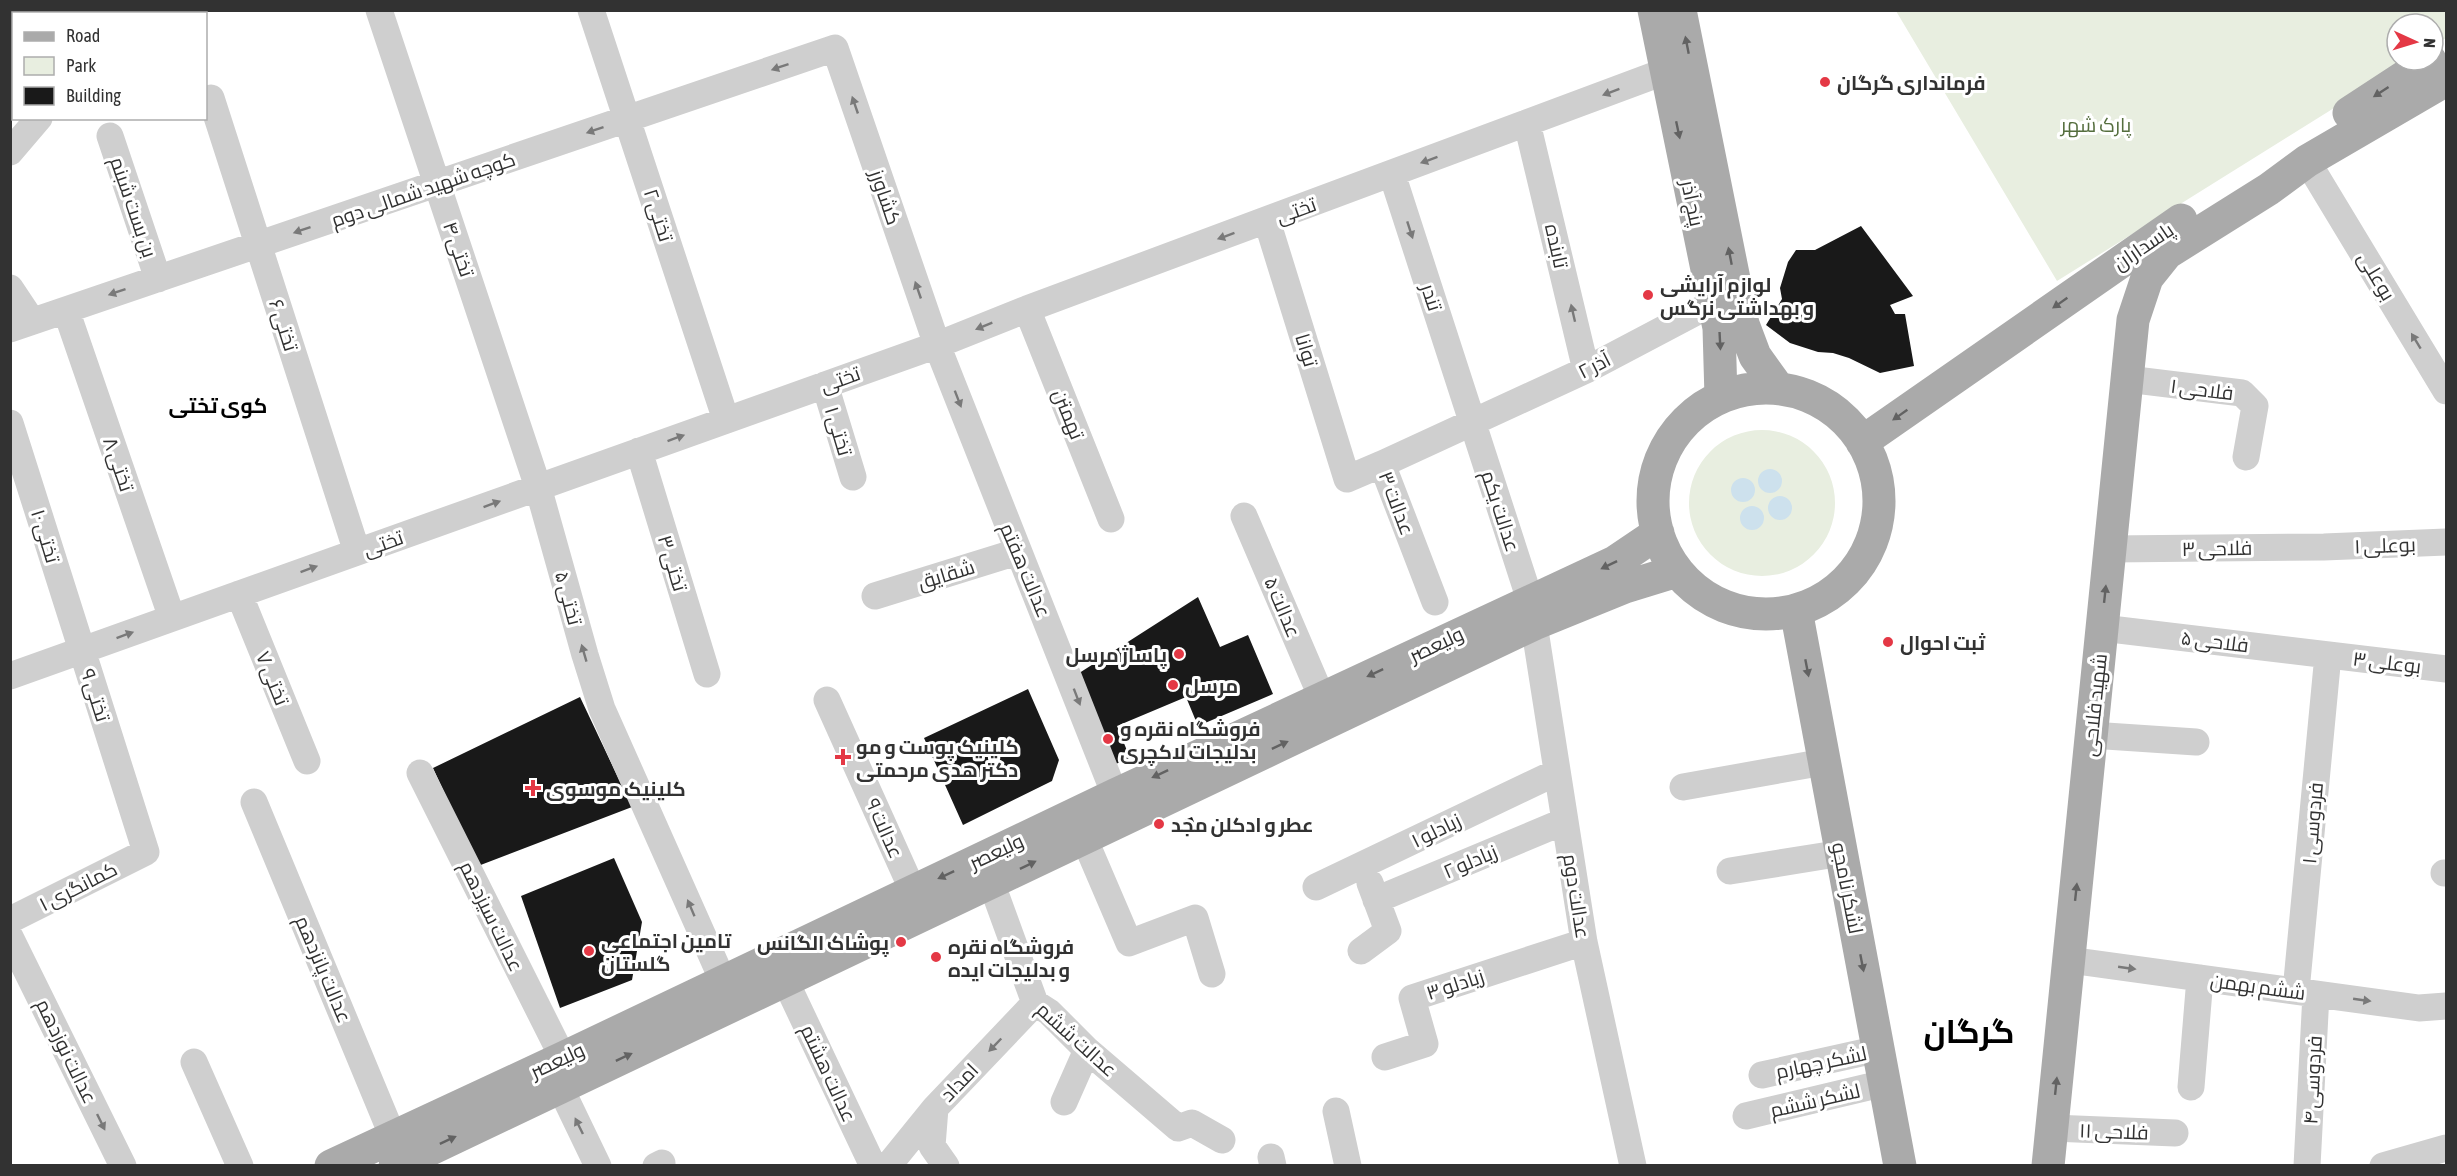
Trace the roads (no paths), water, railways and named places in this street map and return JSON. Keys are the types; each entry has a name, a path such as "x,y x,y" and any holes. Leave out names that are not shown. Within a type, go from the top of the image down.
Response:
{"main road":[{"name":"پنج آذر","path":"1654,10 1719,328 1721,397"},
{"name":"پنج آذر","path":"1680,10 1743,324 1755,356 1778,388"},
{"name":"پاسداران","path":"2166,253 2269,189 2307,161 2439,75 2446,49"},
{"name":"پاسداران","path":"1868,438 2165,230 2258,173 2439,75"},
{"name":"شهید فلاحی","path":"2048,1166 2133,320 2147,278 2166,253"},
{"path":"2087,284 2102,285 2111,289 2120,297 2133,320"},
{"path":"1778,388 1811,397 1840,415 1868,438 1879,496 1876,524 1867,551 1858,568 1831,594 1798,620 1752,614 1724,606 1698,592 1677,571 1669,559 1658,533 1653,497 1658,470 1668,445 1691,417 1721,397 1749,389 1778,388"},
{"name":"ولیعصر","path":"331,1166 394,1151 562,1073 785,980 1084,838 1532,612 1658,533"},
{"name":"ولیعصر","path":"562,1073 723,981 1322,698 1532,612 1677,571"},
{"name":"لشکر نامجو","path":"1798,620 1900,1166"}],"street":[{"name":"تختی ۴","path":"379,10 538,487"},
{"name":"تختی ۲","path":"591,10 726,420"},
{"name":"کوچه شهید شمالی دوم","path":"21,325 835,48"},
{"name":"کشاورز","path":"835,48 937,345"},
{"name":"تختی","path":"10,676 937,345 1027,309 1666,71"},
{"name":"تختی ۶","path":"211,98 357,552"},
{"path":"10,152 37,120"},
{"name":"تابنده","path":"1527,123 1586,370"},
{"name":"بن بست شبنم","path":"110,136 158,279"},
{"name":"بوعلی","path":"2307,161 2446,391"},
{"name":"تندر","path":"1392,174 1472,421"},
{"name":"توانا","path":"1267,221 1347,478 1382,464"},
{"path":"10,288 21,325"},
{"name":"۲ آذر","path":"1472,421 1586,370 1713,303"},
{"name":"تهمتن","path":"1027,309 1111,519"},
{"name":"تختی ۸","path":"66,310 172,618"},
{"name":"عدالت هفتم","path":"937,345 1115,795"},
{"name":"۱ فلاحی","path":"2127,380 2242,393 2255,406 2246,457"},
{"name":"۱ تختی","path":"825,385 853,477"},
{"name":"عدالت ۳","path":"1435,602 1382,464 1472,421"},
{"name":"عدالت یکم","path":"1472,421 1532,612"},
{"name":"تختی ۱۰","path":"10,423 82,650"},
{"name":"تختی ۳","path":"639,451 706,674"},
{"name":"۵ تختی","path":"538,487 602,709 649,810 723,981"},
{"name":"عدالت ۵","path":"1244,516 1322,698"},
{"name":"۱ بوعلی","path":"2324,547 2446,542"},
{"name":"۳ فلاحی","path":"2110,549 2324,547"},
{"name":"شقایق","path":"875,596 1017,552"},
{"name":"تختی ۷","path":"239,594 307,761"},
{"name":"عدالت دوم","path":"1532,612 1584,942 1633,1166"},
{"name":"۵ فلاحی","path":"2102,628 2328,655"},
{"name":"۹ تختی","path":"82,650 146,852"},
{"name":"۳ بوعلی","path":"2328,655 2446,669"},
{"name":"۱ فردوسی","path":"2306,992 2328,655"},
{"name":"عدالت ۹","path":"827,700 913,891"},
{"path":"2091,735 2196,742"},
{"path":"1683,787 1824,762"},
{"name":"زیادلو ۱","path":"1316,887 1557,772"},
{"name":"عدالت سیزدهم","path":"420,773 562,1073 598,1166"},
{"name":"عدالت پانزدهم","path":"254,802 394,1151"},
{"name":"زیادلو ۲","path":"1376,900 1565,821"},
{"path":"1084,838 1129,943 1195,918 1212,974"},
{"name":"۱ کمانگری","path":"10,920 146,852"},
{"path":"1730,871 1842,853"},
{"path":"1361,951 1388,931 1363,865"},
{"name":"عدالت ششم","path":"991,882 1035,1003 1049,1012 1087,1050 1178,1128 1192,1123 1222,1140"},
{"name":"عدالت نوزدهم","path":"10,937 123,1166"},
{"name":"زیادلو ۳","path":"1385,1057 1425,1044 1412,998 1584,942"},
{"name":"ششم بهمن","path":"2069,960 2419,1008 2446,1006"},
{"path":"2192,1087 2200,978"},
{"name":"عدالت هشتم","path":"785,980 873,1166"},
{"name":"۴ فردوسی","path":"2306,992 2307,1166"},
{"name":"امداد","path":"888,1166 935,1108 1035,1003"},
{"name":"لشکر چهارم","path":"1762,1075 1879,1049"},
{"path":"1064,1102 1087,1050"},
{"path":"194,1062 240,1166"},
{"name":"لشکر ششم","path":"1746,1116 1885,1083"},
{"path":"935,1108 932,1146 946,1166"},
{"path":"1336,1111 1348,1166"},
{"name":"۱۱ فلاحی","path":"2052,1128 2175,1133"},
{"path":"2383,1166 2446,1148"}],"water":[{"path":"1765,469 1775,469 1782,476 1782,486 1775,493 1765,493 1758,486 1758,476"},
{"path":"1738,478 1748,478 1755,485 1755,495 1748,502 1738,502 1731,495 1731,485"},
{"path":"1775,496 1785,496 1792,503 1792,513 1785,520 1775,520 1768,513 1768,503"},
{"path":"1747,506 1757,506 1764,513 1764,523 1757,530 1747,530 1740,523 1740,513"}],"place":[{"name":"فرمانداری گرگان","path":"1825,82"},
{"name":"لوازم آرایشی و بهداشتی نرگس","path":"1648,295"},
{"name":"ثبت احوال","path":"1888,642"},
{"name":"پاساژ مرسل","path":"1179,654"},
{"name":"مرسل","path":"1173,685"},
{"name":"فروشگاه نقره و بدلیجات لاکچری","path":"1108,739"},
{"name":"کلینیک پوست و مو دکتر هدی مرحمتی","path":"843,757"},
{"name":"کلینیک موسوی","path":"533,788"},
{"name":"عطر و ادکلن مجد","path":"1159,824"},
{"name":"پوشاک الگانس","path":"901,942"},
{"name":"تامین اجتماعی گلستان","path":"589,951"},
{"name":"فروشگاه نقره و بدلیجات ایده","path":"936,957"}],"district":[{"name":"کوی تختی","path":"218,405"},
{"name":"گرگان","path":"1969,1031"}],"park label":[{"name":"پارک شهر","path":"2096,124"}]}
